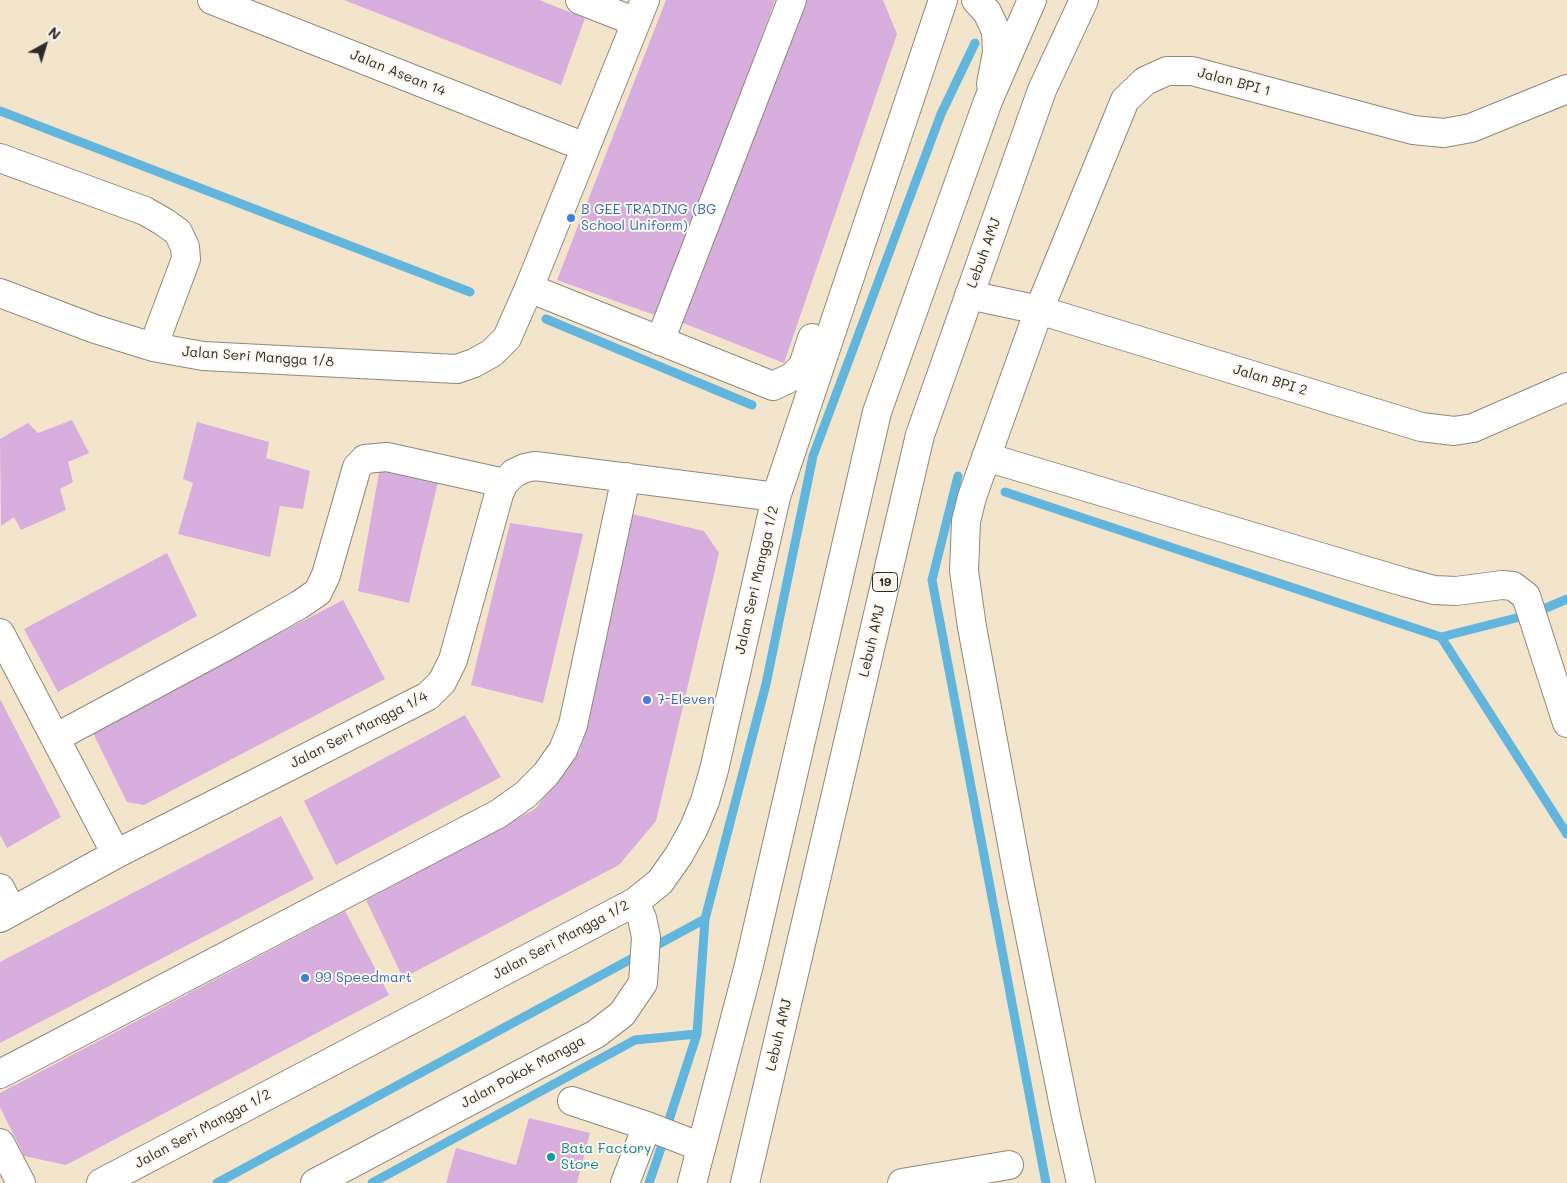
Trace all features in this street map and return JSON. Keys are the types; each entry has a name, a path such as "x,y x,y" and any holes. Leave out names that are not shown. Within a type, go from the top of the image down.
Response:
{"main road":[{"name":"Jalan Asean 14","path":"212,0 585,147"},
{"path":"580,0 640,11 529,288 773,386 792,377 803,366 924,0"},
{"path":"660,341 792,0"},
{"name":"Jalan Seri Mangga 1/2","path":"101,1183 635,902 660,882 679,855 706,801 776,497 943,0"},
{"path":"976,0 987,12 996,31 997,52 988,100"},
{"path":"692,1183 749,965 877,412 988,100 1032,0"},
{"name":"Lebuh AMJ","path":"745,1183 920,435 1042,90 1084,0"},
{"name":"Jalan BPI 1","path":"1081,1183 1017,867 972,628 964,571 966,521 972,497 1039,310 1125,100 1146,81 1167,71 1192,71 1413,130 1444,133 1471,128 1567,89"},
{"path":"0,158 145,211 178,232 185,247 186,259 153,347"},
{"name":"Jalan Seri Mangga 1/8","path":"0,293 95,329 153,347 203,356 457,369 474,363 492,353 507,338 529,288"},
{"name":"Jalan BPI 2","path":"969,295 1039,310 1429,428 1454,431 1474,428 1567,387"},
{"path":"55,738 228,645 299,605 318,592 326,576 357,467 365,459 387,457 504,483 514,473 535,466 776,497"},
{"path":"986,457 1434,590 1456,591 1502,585 1513,586 1526,596 1567,723"},
{"path":"0,1074 498,814 525,795 546,774 563,750 573,725 626,477"},
{"name":"Jalan Seri Mangga 1/4","path":"4,906 116,854 428,696 442,682 453,660 499,494 504,483"},
{"path":"0,633 116,854"},
{"name":"Jalan Pokok Mangga","path":"314,1183 596,1034 622,1014 643,983 646,937 642,918 635,902"},
{"path":"572,1101 647,1126 701,1147"},
{"path":"624,1183 647,1126"},
{"path":"0,1143 21,1183"},
{"path":"902,1183 1009,1165"}],"building":[{"path":"344,0 539,0 585,18 561,85"},
{"path":"666,0 775,0 660,317 557,280"},
{"path":"801,0 883,0 897,34 784,363 678,321"},
{"path":"72,420 89,453 68,462 73,482 60,489 66,510 21,530 14,517 1,526 0,439 28,423 38,433"},
{"path":"197,422 269,442 266,458 310,471 303,509 280,506 270,557 178,534 193,483 183,479"},
{"path":"380,467 439,478 409,603 358,591"},
{"path":"624,512 704,531 719,553 656,821 619,865 403,978 366,900 535,809 580,750"},
{"path":"510,523 583,534 543,703 471,685"},
{"path":"167,553 197,616 58,692 24,629"},
{"path":"343,600 385,679 144,805 127,802 92,731"},
{"path":"0,699 61,817 7,848 0,835"},
{"path":"465,715 501,777 336,865 304,801"},
{"path":"281,816 314,879 0,1043 0,962"},
{"path":"345,911 389,995 66,1165 24,1156 0,1107 0,1093"},
{"name":"Bata Factory Store","path":"529,1118 590,1133 577,1183 446,1183 456,1148 516,1165"}],"waterway":[{"path":"669,1120 697,1034 705,919 766,684 813,456 941,114 975,43"},
{"path":"0,111 470,292"},
{"path":"546,319 752,405"},
{"path":"958,476 932,580 1046,1183"},
{"path":"1005,492 1441,637 1532,614 1567,599"},
{"path":"1441,637 1567,834"},
{"path":"217,1183 705,919"},
{"path":"372,1183 635,1040 697,1034"},
{"path":"649,1183 661,1148"}],"place":[{"name":"B GEE TRADING (BG School Uniform)","path":"571,218"},
{"name":"7-Eleven","path":"647,700"},
{"name":"99 Speedmart","path":"305,978"},
{"name":"Bata Factory Store","path":"551,1157"}]}
